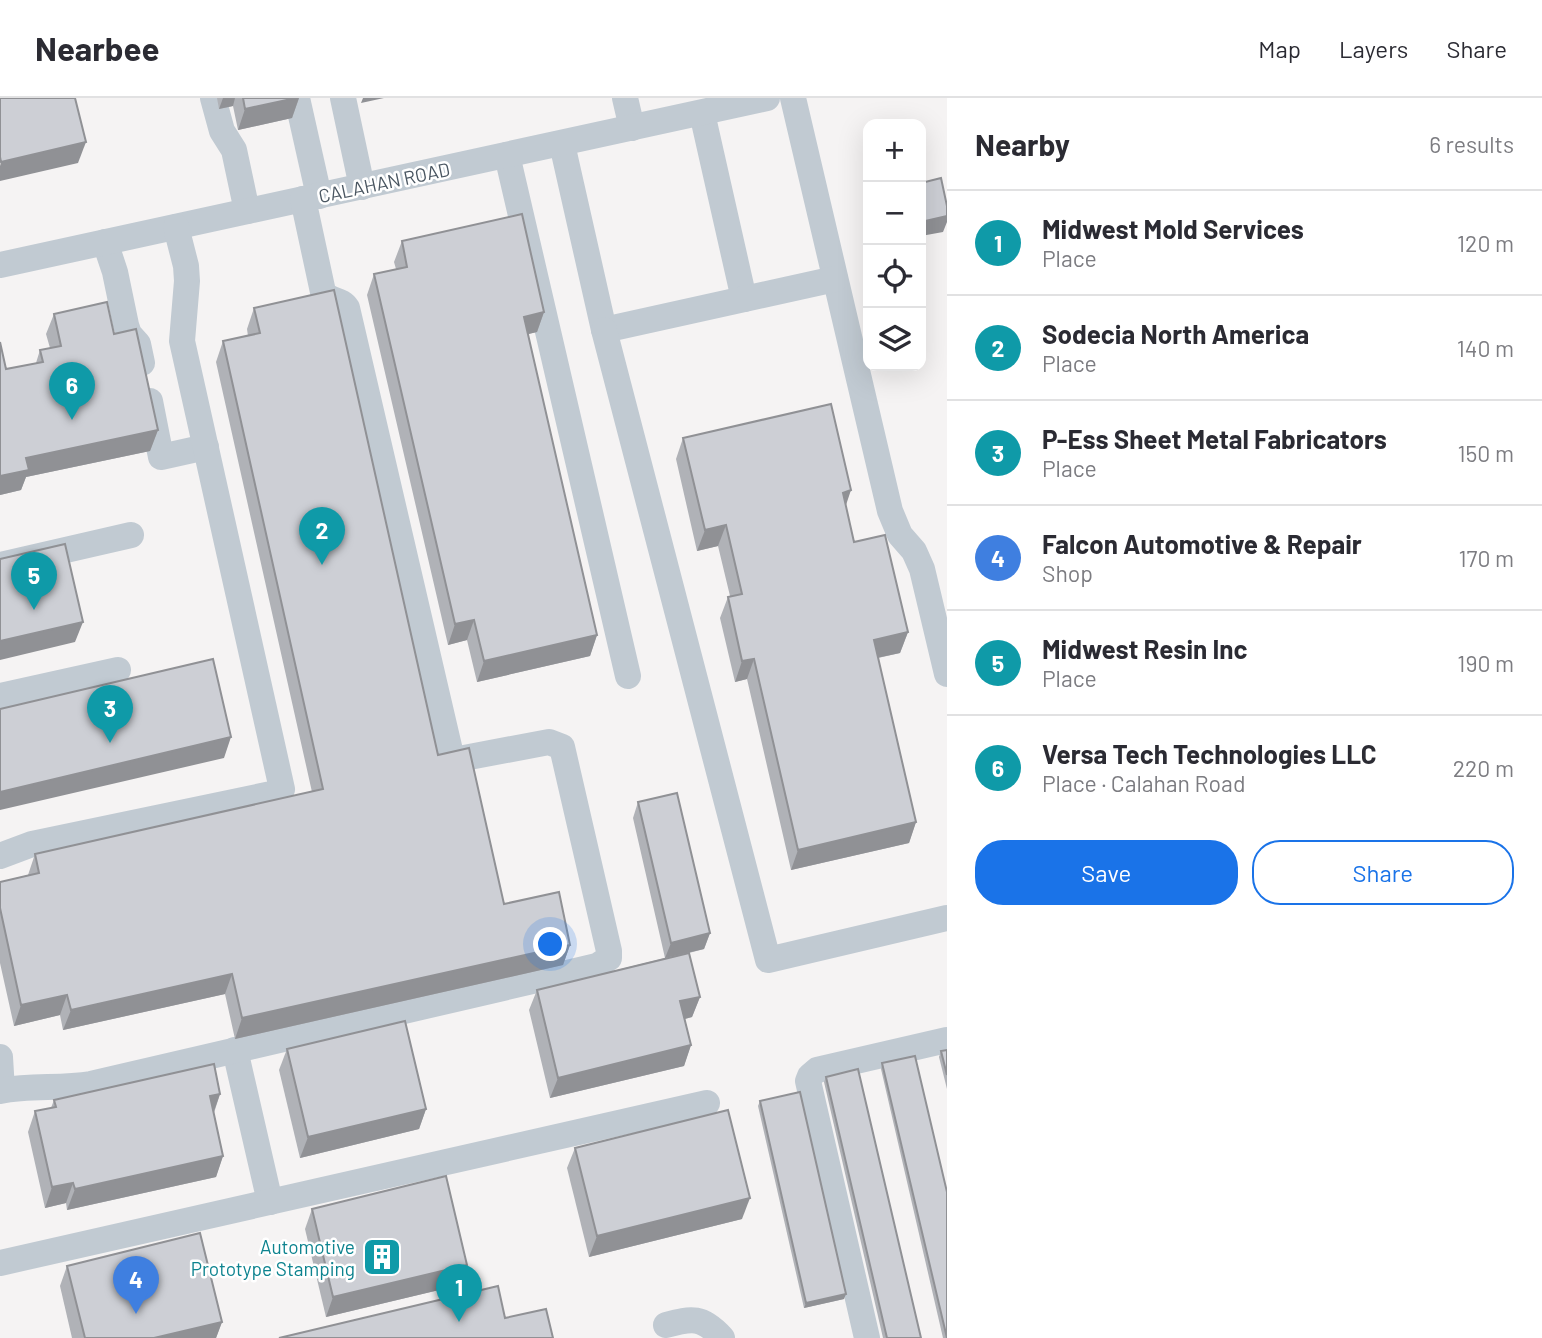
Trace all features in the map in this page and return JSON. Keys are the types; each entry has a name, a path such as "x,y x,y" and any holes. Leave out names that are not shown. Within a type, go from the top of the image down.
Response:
{"street":[{"path":"213,98 222,131 234,150 247,211"},
{"path":"0,1057 1,1091 38,1086 75,1087 597,966 609,958 562,747 549,742 464,758 451,755 347,308 341,301 329,299 323,292 297,98"},
{"path":"343,98 362,187"},
{"path":"625,98 632,128"},
{"name":"CALAHAN ROAD","path":"0,265 767,98"},
{"path":"793,98 890,511 900,534 914,551 922,569 947,674"},
{"path":"702,113 744,299"},
{"path":"562,144 604,330 768,960 947,918"},
{"path":"507,155 628,676"},
{"path":"0,856 32,844 276,793 282,789 182,341 187,281 176,227"},
{"path":"105,242 129,334 138,344 161,457 206,447"},
{"path":"604,330 835,279"},
{"path":"0,565 131,535"},
{"path":"0,696 118,670"},
{"path":"867,1338 808,1081 817,1070 947,1040"},
{"path":"235,1050 270,1202"},
{"path":"0,1263 707,1103"},
{"path":"666,1325 693,1318 706,1324 722,1338"}],"building":[{"path":"0,98 75,98 86,142 1,162"},
{"path":"243,98 296,98 245,109"},
{"path":"941,178 947,216 926,221 926,182"},
{"path":"522,214 544,312 524,317 597,635 484,661 474,620 455,624 374,274 407,267 402,241"},
{"path":"334,290 438,755 469,748 504,904 559,892 570,945 242,1018 232,974 71,1010 67,995 21,1005 0,908 0,882 39,873 35,854 323,789 223,341 260,333 254,308"},
{"path":"107,302 114,334 136,329 158,430 26,458 29,470 0,476 0,342 6,369 43,362 40,350 61,346 54,314"},
{"path":"831,404 851,490 843,493 854,542 885,535 908,632 874,640 916,822 798,850 754,659 742,661 728,597 742,594 726,525 705,530 683,438"},
{"path":"65,544 83,622 0,641 0,559"},
{"path":"213,659 231,737 0,792 0,709"},
{"path":"677,793 710,933 671,943 638,802"},
{"path":"689,953 700,997 680,1001 691,1045 558,1078 537,990"},
{"path":"405,1021 426,1109 308,1137 287,1049"},
{"path":"947,1050 947,1075 941,1051"},
{"path":"915,1056 947,1192 947,1338 882,1063"},
{"path":"214,1064 220,1094 210,1096 223,1156 75,1189 73,1183 52,1187 35,1111 56,1107 54,1100"},
{"path":"858,1069 921,1338 887,1338 826,1077"},
{"path":"800,1092 846,1294 806,1303 760,1101"},
{"path":"728,1110 750,1198 597,1236 575,1148"},
{"name":"Automotive Prototype Stamping","path":"446,1176 467,1265 333,1297 312,1209"},
{"path":"200,1233 222,1322 154,1338 85,1338 67,1266"},
{"path":"498,1286 505,1318 546,1309 553,1338 279,1338"}],"place":[{"name":"Versa Tech Technologies LLC","path":"72,420"},
{"name":"Sodecia North America","path":"322,565"},
{"name":"Midwest Resin Inc","path":"34,610"},
{"name":"P-Ess Sheet Metal Fabricators","path":"110,743"},
{"name":"Automotive Prototype Stamping","path":"382,1257"},
{"name":"Falcon Automotive & Repair","path":"136,1314"},
{"name":"Midwest Mold Services","path":"459,1322"}]}
